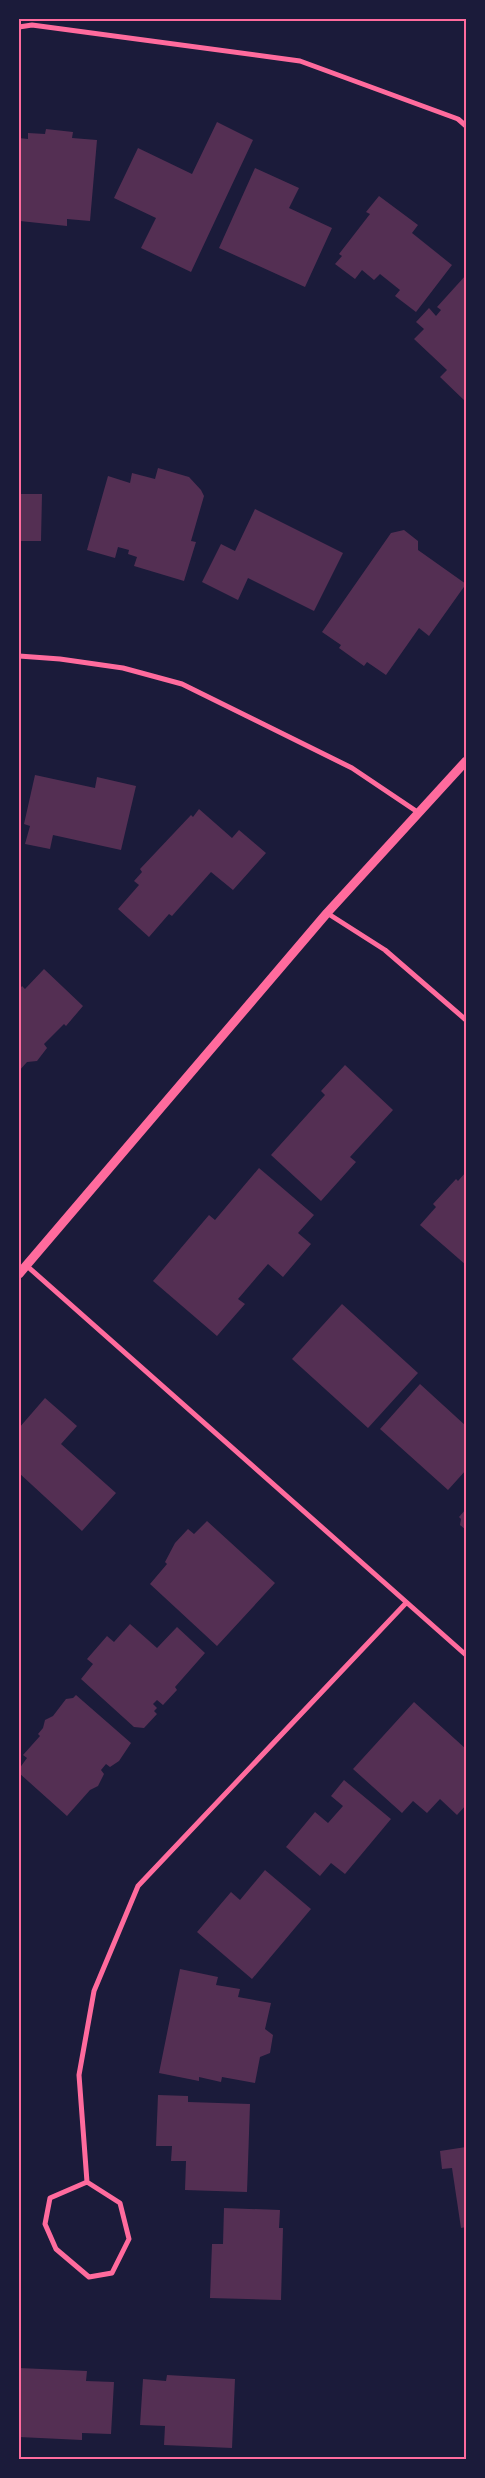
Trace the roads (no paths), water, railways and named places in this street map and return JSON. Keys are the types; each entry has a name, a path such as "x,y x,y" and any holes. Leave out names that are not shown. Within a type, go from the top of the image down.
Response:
{"street":[{"path":"19,27 32,25 300,61 458,119 466,126"},
{"path":"19,656 60,658 123,668 182,684 352,768 419,813"},
{"path":"19,1274 327,913 466,760"},
{"path":"327,913 385,950 466,1020"},
{"path":"27,1266 466,1655"},
{"path":"87,2182 79,2075 94,1991 138,1886 406,1602"},
{"path":"87,2182 120,2203 129,2239 112,2273 89,2277 56,2248 46,2224 50,2198 87,2182"}]}
